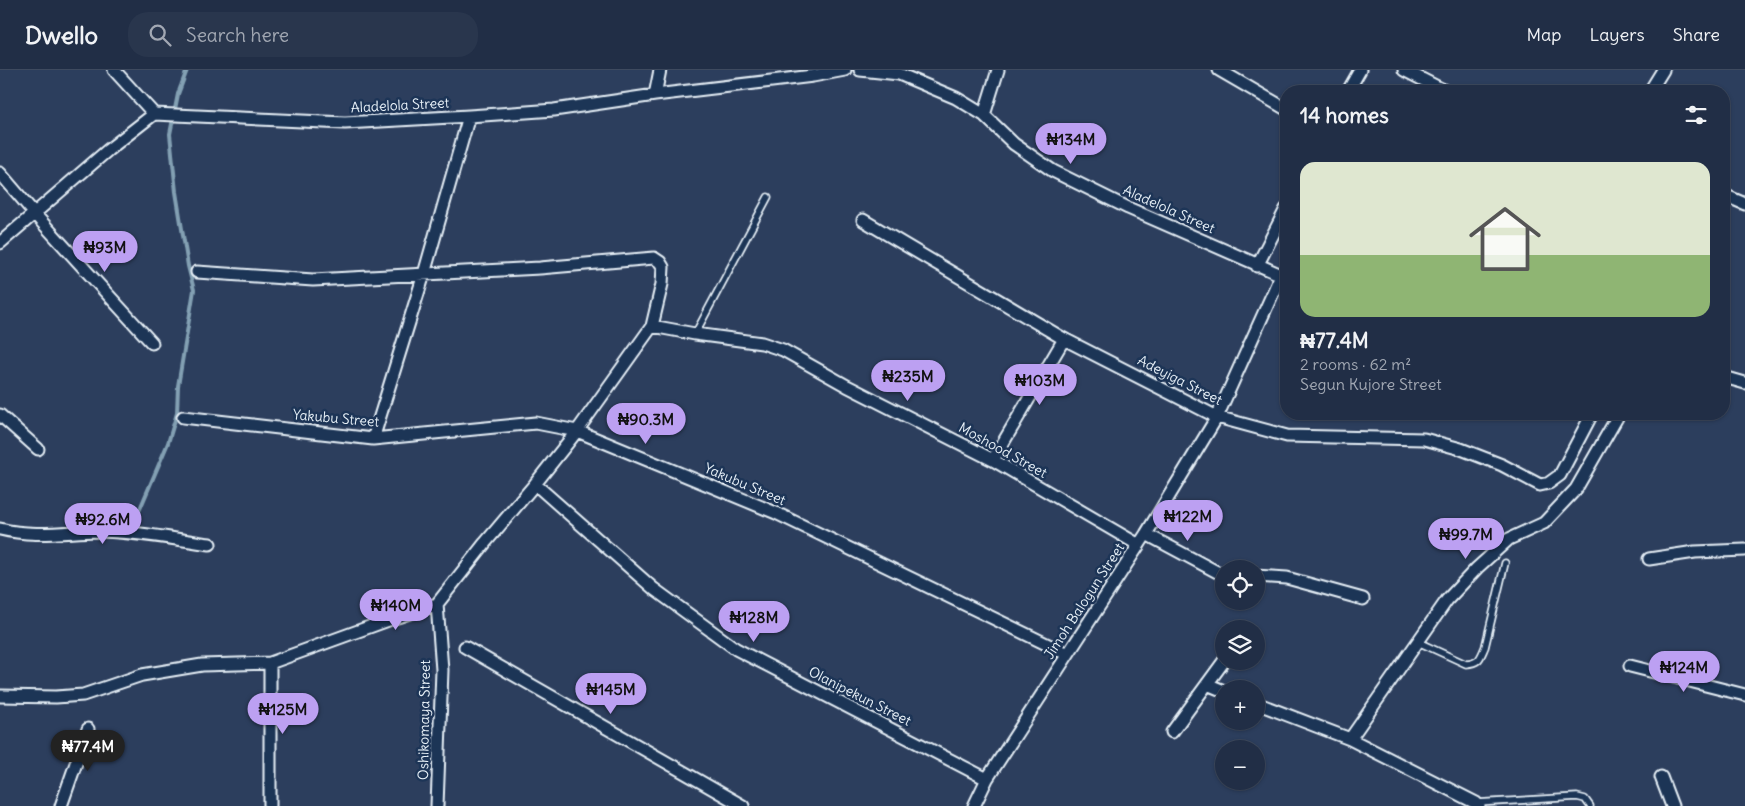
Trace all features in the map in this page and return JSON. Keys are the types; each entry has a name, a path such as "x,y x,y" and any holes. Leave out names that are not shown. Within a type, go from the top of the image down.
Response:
{"street":[{"path":"0,243 108,150 157,115 114,70"},
{"path":"655,95 660,70"},
{"name":"Aladelola Street","path":"157,115 345,123 469,116 554,110 655,95 813,76 845,70"},
{"name":"Aladelola Street","path":"860,70 899,74 956,98 984,116 1014,144 1052,171 1128,208 1280,274"},
{"path":"984,116 998,70"},
{"path":"1218,70 1280,106"},
{"path":"1351,85 1360,70"},
{"path":"1404,70 1433,85"},
{"path":"1654,85 1663,70"},
{"path":"373,439 424,274 469,116"},
{"path":"0,173 152,343"},
{"path":"1730,198 1745,204"},
{"name":"Adeyiga Street","path":"863,220 1064,339 1217,416 1287,436 1424,439 1478,455 1540,485 1549,483 1560,475 1589,420"},
{"path":"1258,266 1280,221"},
{"path":"0,696 56,697 83,695 150,674 202,665 270,663 437,604 577,431 652,326 662,284 663,267 654,258 540,268 313,280 197,272"},
{"name":"Jimoh Balogun Street","path":"974,806 987,779 1066,654 1146,534 1217,416 1280,284"},
{"name":"Moshood Street","path":"652,326 762,343 783,350 847,386 994,460 1139,545"},
{"path":"994,460 1064,339"},
{"path":"1730,379 1745,383"},
{"path":"0,415 38,449"},
{"name":"Yakubu Street","path":"183,417 373,439 536,423 577,431 776,513 1066,654"},
{"path":"1350,739 1447,600 1476,568 1509,539 1544,523 1576,489 1616,420"},
{"name":"Olanipekun Street","path":"535,484 654,589 736,649 987,779"},
{"path":"0,529 17,533 58,534 97,531 210,544"},
{"path":"1146,534 1215,571"},
{"path":"1649,559 1695,552 1745,550"},
{"path":"1265,577 1287,578 1363,599"},
{"name":"Oshikomaya Street","path":"436,806 442,670 437,604"},
{"path":"465,647 743,806"},
{"path":"270,663 270,806"},
{"path":"1630,666 1745,695"},
{"path":"1172,732 1217,670"},
{"path":"1207,684 1215,687"},
{"path":"1265,706 1350,739 1478,804"},
{"path":"61,806 88,729"},
{"path":"1661,777 1672,806"}],"lane":[{"path":"695,334 768,197"},
{"path":"1418,642 1466,664 1474,664 1480,658 1485,647 1504,563"},
{"path":"1478,804 1577,797 1585,799 1590,806"}],"waterway":[{"path":"131,530 168,443 177,413 178,386 194,290 188,266 176,192 170,134 178,94 187,70"}]}
